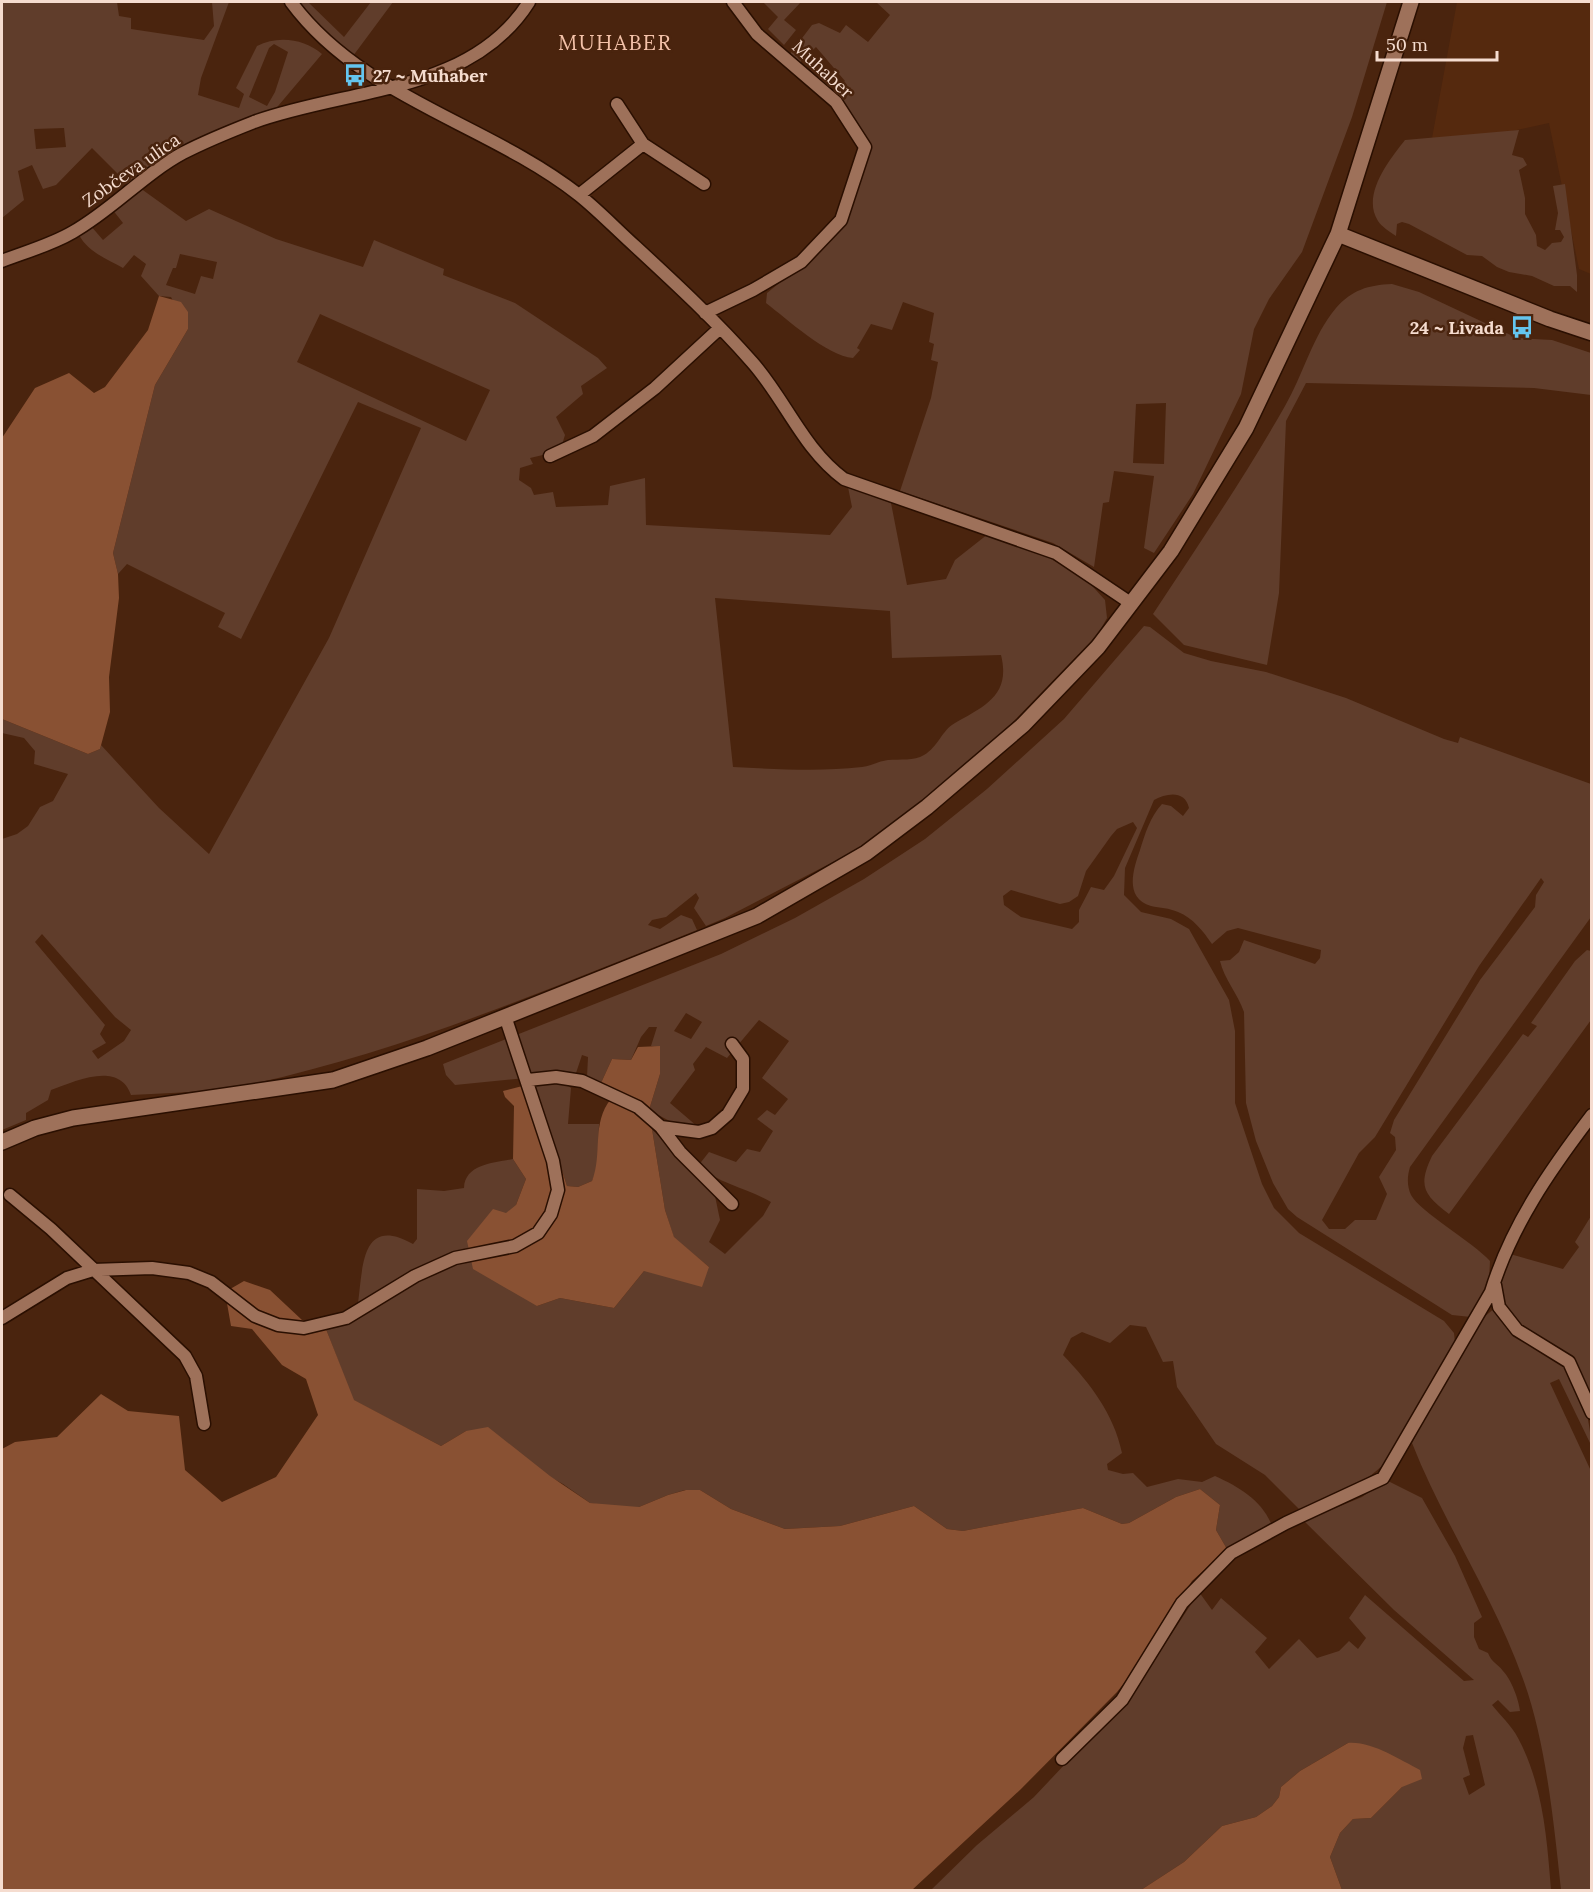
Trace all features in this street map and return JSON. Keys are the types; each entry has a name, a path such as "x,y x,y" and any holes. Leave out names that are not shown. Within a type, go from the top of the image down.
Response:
{"street":[{"path":"291,2 306,22 330,44 387,86 542,170 579,195 705,313 753,363 818,455 844,479 1056,553 1132,604"},
{"path":"387,86 418,81 453,67 495,42 529,2"},
{"name":"Muhaber","path":"705,313 753,290 801,262 841,220 865,147 836,102 757,34 732,2"},
{"path":"2,1142 35,1128 73,1118 333,1080 427,1048 757,916 866,853 927,807 1023,725 1098,647 1171,551 1246,428 1338,234 1411,2"},
{"name":"Zobčeva ulica","path":"2,261 74,232 182,153 255,122 308,105 387,86"},
{"path":"617,104 643,144 704,184"},
{"path":"579,195 643,144"},
{"path":"1338,234 1550,319 1592,333"},
{"path":"550,456 593,436 655,388 720,328"},
{"path":"2,1318 67,1278 93,1270 152,1268 189,1273 211,1282 255,1316 278,1325 304,1328 346,1318 415,1276 455,1258 515,1246 538,1233 551,1214 558,1190 553,1161 505,1016"},
{"path":"661,1127 699,1132 712,1128 728,1114 743,1089 743,1059 732,1044"},
{"path":"528,1080 556,1077 582,1081 638,1107 661,1127 680,1152 732,1204"},
{"path":"1062,1759 1122,1700 1182,1603 1231,1552 1286,1523 1383,1478 1491,1292 1502,1258 1521,1219 1554,1166 1592,1115"},
{"path":"10,1195 51,1229 185,1356 195,1377 204,1424"},
{"path":"1494,1282 1499,1307 1516,1329 1569,1362 1592,1413"}],"shaded area":[{"path":"2,2 117,2 119,16 131,18 131,29 204,40 214,26 212,2 229,2 201,78 198,95 239,108 244,94 236,88 257,46 274,40 291,40 308,45 322,54 273,112 129,185 92,148 56,185 43,189 32,165 18,171 24,200 2,218","holes":["274,44 288,52 275,92 267,106 249,97 269,48","64,128 66,147 36,149 34,129"]},
{"path":"297,2 308,2 344,37 371,2 393,2 353,56 330,38"},
{"path":"763,2 801,2 784,20 796,30 784,45 768,29 778,17"},
{"path":"876,2 1387,2 1352,117 1302,252 1269,299 1254,329 1241,394 1193,494 1154,553 1144,548 1154,476 1114,471 1109,502 1103,503 1094,567 1053,543 900,491 931,398 938,362 931,360 934,344 929,342 934,313 903,302 892,330 871,324 857,348 860,350 853,358 831,351 766,303 767,293 815,254 831,236 860,150 851,124 824,100 845,81 816,47 791,71 790,54 812,25 819,23 840,33 846,25 868,42 890,15","holes":["1166,403 1164,464 1133,463 1136,404"]},
{"path":"1457,2 1591,2 1591,274 1579,269 1549,123 1430,149"},
{"path":"1519,130 1512,155 1523,158 1527,165 1519,170 1525,198 1525,214 1536,235 1537,246 1545,250 1552,243 1561,242 1564,237 1560,230 1555,230 1558,213 1553,186 1565,184 1577,275 1577,292 1570,286 1554,286 1532,276 1509,272 1497,267 1482,256 1467,255 1409,224 1402,222 1397,224 1396,236 1378,221 1374,211 1375,189 1385,167 1405,140"},
{"path":"140,188 186,221 209,209 276,239 363,267 374,240 444,269 443,275 515,303 598,358 607,368 581,386 583,394 556,417 565,435 560,451 530,458 533,464 520,468 519,480 531,488 534,495 553,492 556,507 608,505 610,486 645,478 646,525 830,535 852,507 848,487 891,503 907,585 946,579 955,560 988,534 1046,556 1084,577 1105,600 1107,618 1098,634 1012,723 932,795 864,846 725,918 706,926 694,908 699,898 696,893 666,917 652,920 648,925 660,929 681,915 692,919 697,930 422,1036 310,1070 222,1089 131,1095 125,1084 117,1078 95,1076 51,1090 48,1100 26,1113 26,1120 2,1130 2,839 17,834 28,826 40,807 53,801 68,774 34,764 35,751 24,738 2,733 2,719 88,754 100,749 101,745 159,808 209,854 329,638 421,428 358,402 241,639 218,627 225,613 127,564 118,574 113,553 155,385 188,329 171,297 159,296 141,276 146,264 134,255 123,268 93,251 79,235 90,225 103,240 123,223 112,209","holes":["180,254 217,262 213,279 201,276 195,294 166,285 173,268 176,268","320,314 490,390 466,441 297,362","715,598 890,611 892,658 1001,655 1002,680 993,698 951,726 933,748 920,757 885,761 862,767 830,769 733,767","42,934 115,1017 131,1030 124,1041 98,1059 92,1051 106,1043 100,1034 105,1025 35,942"]},
{"path":"1392,284 1419,292 1517,338 1552,340 1591,353 1591,395 1534,388 1306,383 1286,421 1279,593 1267,665 1184,645 1153,614 1269,433 1328,319 1342,302 1354,293 1368,287"},
{"path":"159,296 181,302 188,312 188,329 155,385 113,553 118,574 119,598 109,677 110,712 100,749 88,754 2,719 2,438 35,388 69,373 94,393 105,387 148,330"},
{"path":"1144,626 1150,627 1184,653 1266,672 1346,698 1444,739 1458,743 1460,737 1591,784 1591,917 1409,1171 1409,1188 1416,1202 1490,1261 1489,1281 1471,1317 1452,1315 1297,1217 1288,1209 1273,1183 1256,1141 1246,1103 1244,1012 1220,961 1230,960 1239,952 1244,940 1315,964 1320,958 1321,950 1238,928 1227,931 1212,944 1197,925 1188,918 1171,910 1151,906 1137,897 1133,874 1148,826 1162,804 1171,806 1183,816 1189,808 1184,798 1180,796 1170,795 1154,800 1125,868 1124,895 1141,912 1171,919 1189,929 1229,1000 1235,1031 1235,1103 1262,1184 1274,1208 1299,1233 1444,1321 1454,1333 1455,1343 1386,1462 1346,1491 1299,1509 1265,1475 1216,1444 1177,1387 1173,1361 1163,1362 1146,1327 1130,1325 1110,1343 1082,1332 1071,1338 1063,1355 1100,1400 1113,1425 1122,1453 1107,1464 1108,1470 1123,1474 1133,1473 1147,1487 1178,1479 1202,1482 1215,1476 1240,1489 1255,1500 1271,1523 1227,1549 1216,1530 1220,1505 1200,1489 1176,1497 1129,1523 1122,1524 1083,1508 963,1531 947,1529 914,1506 840,1526 785,1529 731,1509 700,1490 685,1490 639,1507 612,1507 590,1503 563,1484 466,1431 441,1446 353,1400 326,1329 358,1303 364,1261 374,1240 383,1236 396,1237 413,1244 417,1239 417,1189 444,1191 464,1188 469,1174 475,1169 513,1159 526,1179 516,1205 537,1306 560,1298 614,1308 644,1271 709,1267 674,1238 665,1210 652,1129 715,1196 720,1220 709,1242 725,1254 763,1216 771,1202 724,1182 698,1166 709,1152 736,1162 747,1149 760,1152 773,1131 757,1119 767,1110 775,1115 788,1099 762,1078 789,1041 759,1020 727,1058 706,1047 693,1064 695,1070 670,1103 698,1127 677,1125 649,1110 660,1074 660,1047 651,1046 657,1027 649,1027 641,1037 631,1060 612,1059 601,1083 587,1077 588,1057 582,1055 576,1073 455,1085 446,1075 443,1064 721,954 795,918 864,879 925,839 987,789 1064,719","holes":["1133,822 1137,828 1114,876 1104,890 1091,887 1079,910 1079,922 1072,929 1021,917 1004,905 1003,896 1011,890 1060,904 1069,902 1078,896 1086,871 1111,836 1117,829","1541,878 1544,882 1536,895 1535,907 1480,980 1394,1120 1390,1133 1395,1137 1396,1150 1379,1177 1387,1194 1376,1220 1355,1220 1345,1229 1329,1229 1322,1220 1359,1153 1375,1137 1479,966","686,1013 702,1022 691,1039 674,1031"]},
{"path":"1587,950 1591,951 1591,1020 1449,1214 1433,1201 1426,1189 1425,1175 1432,1156 1523,1034 1528,1037 1537,1026 1531,1023 1575,961"},
{"path":"660,1046 660,1074 649,1110 601,1083 612,1059 631,1060 638,1047"},
{"path":"534,1083 566,1084 571,1088 568,1124 599,1124 598,1167 592,1181 578,1187 567,1186"},
{"path":"534,1083 567,1186 578,1187 592,1181 597,1160 601,1118 611,1099 641,1116 652,1129 665,1210 674,1237 709,1267 702,1287 644,1271 614,1308 560,1298 537,1306 473,1269 467,1241 493,1209 506,1213 516,1205 526,1179 513,1159 514,1106 505,1097 503,1091"},
{"path":"1591,1216 1591,1407 1572,1361 1521,1328 1505,1309 1499,1292 1510,1254 1563,1269 1579,1247 1575,1242"},
{"path":"244,1281 270,1290 302,1320 326,1329 354,1400 441,1446 466,1431 488,1427 550,1476 590,1503 639,1507 668,1495 686,1490 700,1490 731,1509 785,1529 840,1526 914,1506 947,1529 963,1531 1083,1508 1122,1524 1129,1523 1176,1497 1200,1489 1220,1505 1216,1530 1227,1549 1192,1581 1136,1668 1117,1692 1021,1789 912,1890 2,1890 2,1449 15,1442 57,1437 101,1394 128,1411 179,1416 185,1470 222,1502 276,1477 318,1415 306,1379 282,1365 252,1329 231,1326 225,1292"},
{"path":"1495,1308 1546,1345 1561,1359 1578,1387 1589,1424 1591,1445 1559,1379 1550,1383 1591,1471 1591,1890 1561,1890 1543,1756 1538,1729 1523,1679 1498,1619 1439,1503 1412,1443 1450,1370 1484,1317"},
{"path":"1386,1480 1422,1498 1455,1556 1482,1617 1474,1623 1474,1637 1479,1649 1488,1653 1501,1668 1512,1684 1518,1701 1520,1711 1510,1712 1498,1700 1492,1705 1515,1734 1533,1774 1545,1831 1551,1890 1342,1890 1330,1857 1340,1833 1353,1819 1371,1818 1402,1787 1355,1743 1348,1743 1300,1771 1281,1787 1279,1797 1272,1806 1256,1817 1222,1826 1184,1862 1141,1890 931,1890 977,1845 1034,1797 1114,1712 1148,1670 1199,1592 1212,1610 1221,1598 1267,1638 1255,1652 1269,1669 1299,1639 1317,1658 1339,1651 1349,1641 1358,1649 1366,1638 1349,1618 1365,1595 1464,1681 1474,1680 1394,1610 1304,1521 1362,1497","holes":["1473,1735 1485,1785 1469,1795 1463,1778 1470,1775 1463,1748 1466,1736"]},
{"path":"1348,1743 1367,1745 1386,1752 1420,1770 1422,1779 1402,1787 1371,1818 1353,1819 1340,1833 1330,1857 1342,1890 1141,1890 1184,1862 1222,1826 1256,1817 1272,1806 1279,1797 1281,1787 1300,1771"}],"place":[{"name":"27 ~ Muhaber","path":"355,75"},
{"name":"24 ~ Livada","path":"1522,327"}],"district":[{"name":"MUHABER","path":"615,42"}]}
